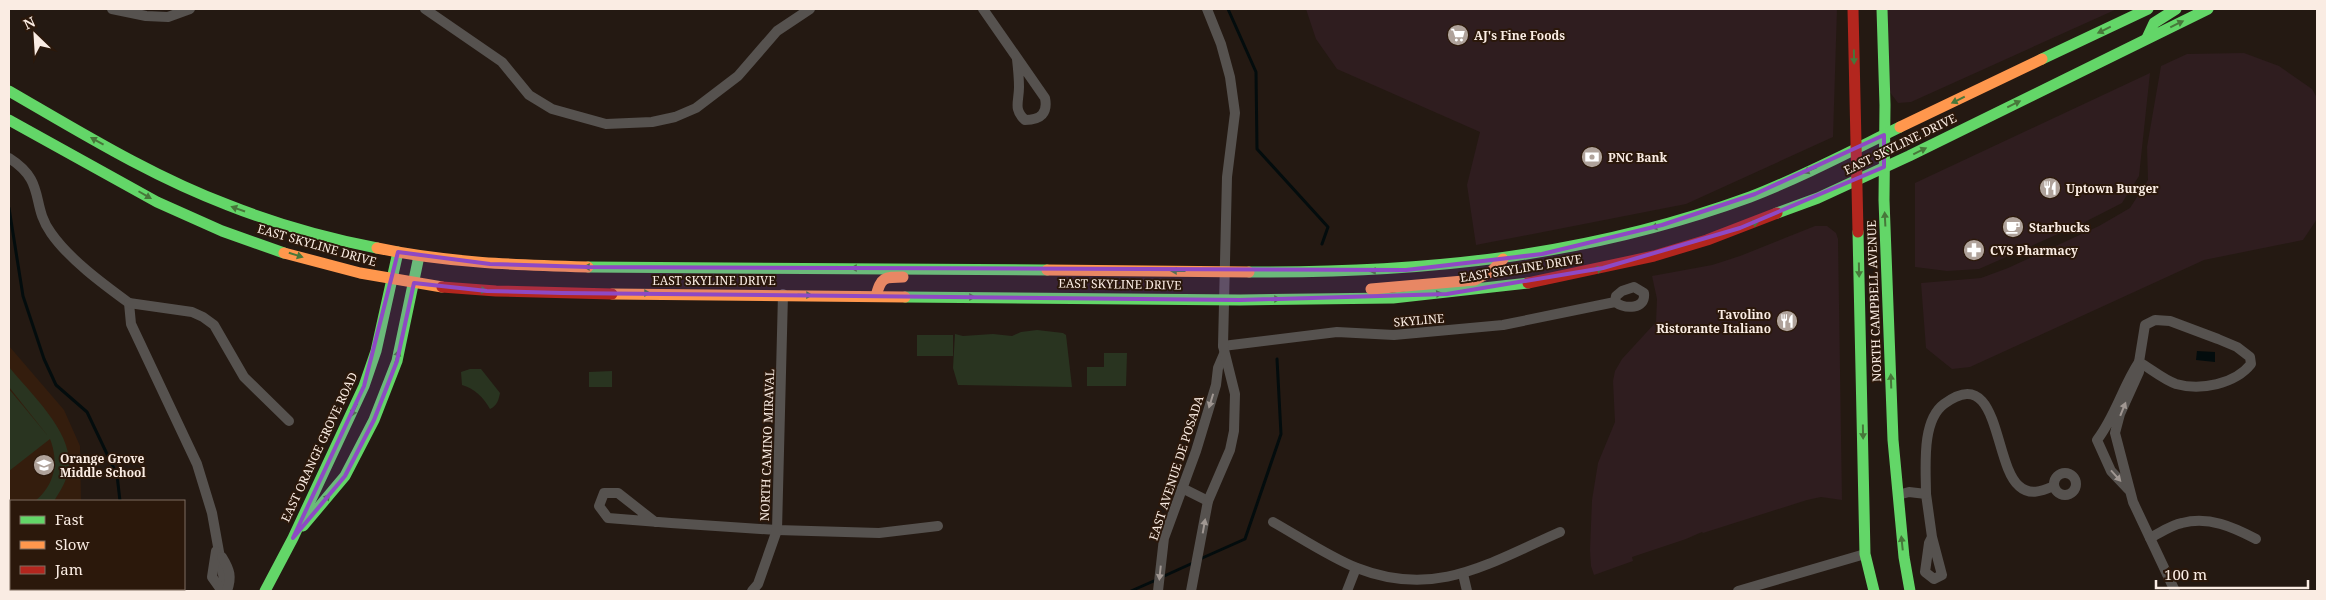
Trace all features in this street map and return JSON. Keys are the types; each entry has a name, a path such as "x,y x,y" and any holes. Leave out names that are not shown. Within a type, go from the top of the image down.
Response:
{"main road":[{"name":"NORTH CAMPBELL AVENUE","path":"1853,9 1865,554 1874,591"},
{"name":"NORTH CAMPBELL AVENUE","path":"1882,9 1885,105 1884,168 1893,440 1904,557 1910,591"},
{"name":"EAST SKYLINE DRIVE","path":"9,91 156,172 227,205 339,240 419,256 490,264 588,267 1226,271 1406,270 1542,254 1662,225 1755,194 1855,151 1884,135 2148,9"},
{"path":"2147,38 2154,23 2176,9"},
{"name":"EAST SKYLINE DRIVE","path":"9,120 156,202 258,244 315,261 393,280 414,283 487,291 1224,299 1393,298 1513,286 1654,256 1707,240 1818,198 1884,168 2208,9"},
{"name":"EAST ORANGE GROVE ROAD","path":"265,591 293,538 364,386 376,351 398,252"},
{"name":"EAST ORANGE GROVE ROAD","path":"293,538 345,476 374,420 396,361 419,256"},
{"path":"1297,299 1345,292 1476,280 1492,271 1503,259"},
{"path":"876,296 880,282 888,277 983,277 1024,269"}],"street":[{"path":"112,9 146,16 168,17 190,9"},
{"path":"425,9 502,62 529,96 552,109 606,124 652,122 696,108 738,76 778,31 810,9"},
{"path":"983,9 1045,98 1046,108 1043,115 1035,120 1026,120 1019,114 1016,105 1019,89 1017,59"},
{"name":"EAST AVENUE DE POSADA","path":"1191,591 1208,501 1230,450 1234,431 1236,394 1224,350 1224,299 1227,177 1236,113 1222,44 1207,9"},
{"path":"9,158 28,173 37,193 45,224 60,245 129,303 192,312 204,317 214,325 244,378 290,421"},
{"name":"NORTH CAMINO MIRAVAL","path":"752,591 758,584 777,530 783,294"},
{"name":"SKYLINE","path":"1224,350 1337,332 1394,335 1503,325 1615,302"},
{"path":"129,303 131,324 197,464 212,514 216,548 211,571 214,581 225,591 231,579 230,572 216,548"},
{"path":"2129,490 2111,471 2097,440 2113,426 2139,372 2139,362 2145,325 2155,320 2170,321 2237,347 2250,357 2251,364 2237,378 2198,387 2175,383 2139,362"},
{"name":"EAST AVENUE DE POSADA","path":"1158,591 1164,538 1196,451 1216,385 1218,368 1224,350"},
{"path":"1932,537 1926,494 1930,423 1938,409 1947,402 1971,394 1982,399 1987,405 1999,445 2018,486 2026,491 2033,492 2054,486"},
{"path":"2113,426 2129,490 2176,591"},
{"path":"1182,488 1208,501"},
{"path":"1898,495 1909,492 1926,494"},
{"path":"655,522 618,493 604,493 599,506 608,518 655,522 777,530 879,533 938,526"},
{"path":"2150,538 2182,522 2208,521 2230,525 2256,539"},
{"path":"1273,522 1356,568 1390,577 1431,581 1463,574 1560,532"},
{"path":"1742,591 1865,554"},
{"path":"1348,591 1356,568"},
{"path":"1463,574 1467,591"}],"highlighted area":[{"path":"1884,135 1884,167 1740,228 1603,268 1447,294 1240,300 562,293 487,291 414,283 397,361 374,420 345,476 293,538 364,386 398,252 490,264 588,267 1406,270 1542,254 1662,225 1755,194"}],"shaded area":[{"path":"1306,9 1837,9 1833,137 1686,204 1476,245 1467,185 1480,132 1337,69 1316,39"},
{"path":"1887,9 2117,9 1911,102 1898,103 1889,91"},
{"path":"2244,53 2279,66 2312,89 2317,98 2317,219 2303,240 2204,260 1970,367 1952,369 1926,348 1921,283 1981,278 2008,268 2099,226 2130,208 2148,180 2147,147 2161,66 2187,54"},
{"path":"2150,73 2139,176 2122,203 2081,224 1979,269 1947,271 1915,267 1915,183"},
{"path":"1815,226 1827,226 1836,233 1838,239 1842,500 1821,497 1807,500 1702,532 1632,557 1633,561 1594,575 1591,566 1590,550 1592,500 1598,463 1615,422 1613,381 1615,371 1622,359 1656,322 1657,299 1652,276 1712,265"},
{"name":"Orange Grove Middle School","path":"9,346 64,410 80,446 81,500 10,500 10,590 82,591 9,591"},
{"path":"2197,351 2215,352 2215,362 2196,360"}],"green space":[{"path":"1037,330 1066,335 1072,387 958,385 953,368 955,334 963,336 993,334 1012,336 1021,332"},
{"path":"917,335 953,335 953,356 917,356"},
{"path":"1104,353 1127,353 1126,386 1087,386 1087,367 1104,367"},
{"path":"9,367 48,413 63,439 68,452 69,465 64,484 55,500 36,500 47,488 53,473 54,456 50,439 9,471 9,389 48,436 9,387"},
{"path":"470,369 481,369 500,393 496,404 492,408 490,409 485,401 471,388 462,385 461,372"},
{"path":"612,371 612,387 589,387 589,372"},
{"path":"9,568 10,590 78,591 9,591"}],"waterway":[{"path":"1228,9 1256,72 1257,149 1328,227 1322,244"},
{"path":"9,208 23,296 44,359 56,385 87,412 117,475 120,500"},
{"path":"1200,559 1245,539 1281,434 1277,359"},
{"path":"1162,577 1195,562"},
{"path":"1131,591 1156,580"}],"traffic: fast":[{"path":"1882,9 1885,105 1884,200 1893,440 1904,557 1910,591"},
{"path":"2042,59 2148,9"},
{"path":"2147,38 2154,23 2176,9"},
{"path":"1777,213 1818,198 1909,156 2208,9"},
{"path":"9,91 116,152 171,181 199,193 246,212 283,224 339,240 377,248"},
{"path":"9,120 157,202 222,231 284,253"},
{"path":"1249,272 1314,272 1441,265 1565,247 1627,234 1689,217 1750,197 1900,127"},
{"path":"1858,232 1865,554 1874,591"},
{"path":"265,591 293,538 364,386 376,351 398,252"},
{"path":"303,526 345,476 374,420 397,361 419,256"},
{"path":"588,267 1047,270"},
{"path":"905,297 1240,300 1393,298 1528,283"}],"traffic: slow":[{"path":"1900,127 2042,59"},
{"path":"377,248 456,260 588,267"},
{"path":"284,253 360,273 442,287"},
{"path":"1371,289 1475,280 1492,271 1503,259"},
{"path":"1047,270 1249,272"},
{"path":"876,296 884,279 903,277"},
{"path":"612,294 905,297"}],"traffic: jam":[{"path":"1853,9 1858,232"},
{"path":"1528,283 1654,256 1707,240 1777,213"},
{"path":"442,287 496,291 612,294"}],"place":[{"name":"AJ's Fine Foods","path":"1458,35"},
{"name":"PNC Bank","path":"1592,157"},
{"name":"Uptown Burger","path":"2050,188"},
{"name":"Starbucks","path":"2013,227"},
{"name":"CVS Pharmacy","path":"1974,250"},
{"name":"Tavolino Ristorante Italiano","path":"1787,321"},
{"name":"Orange Grove Middle School","path":"44,465"}]}
